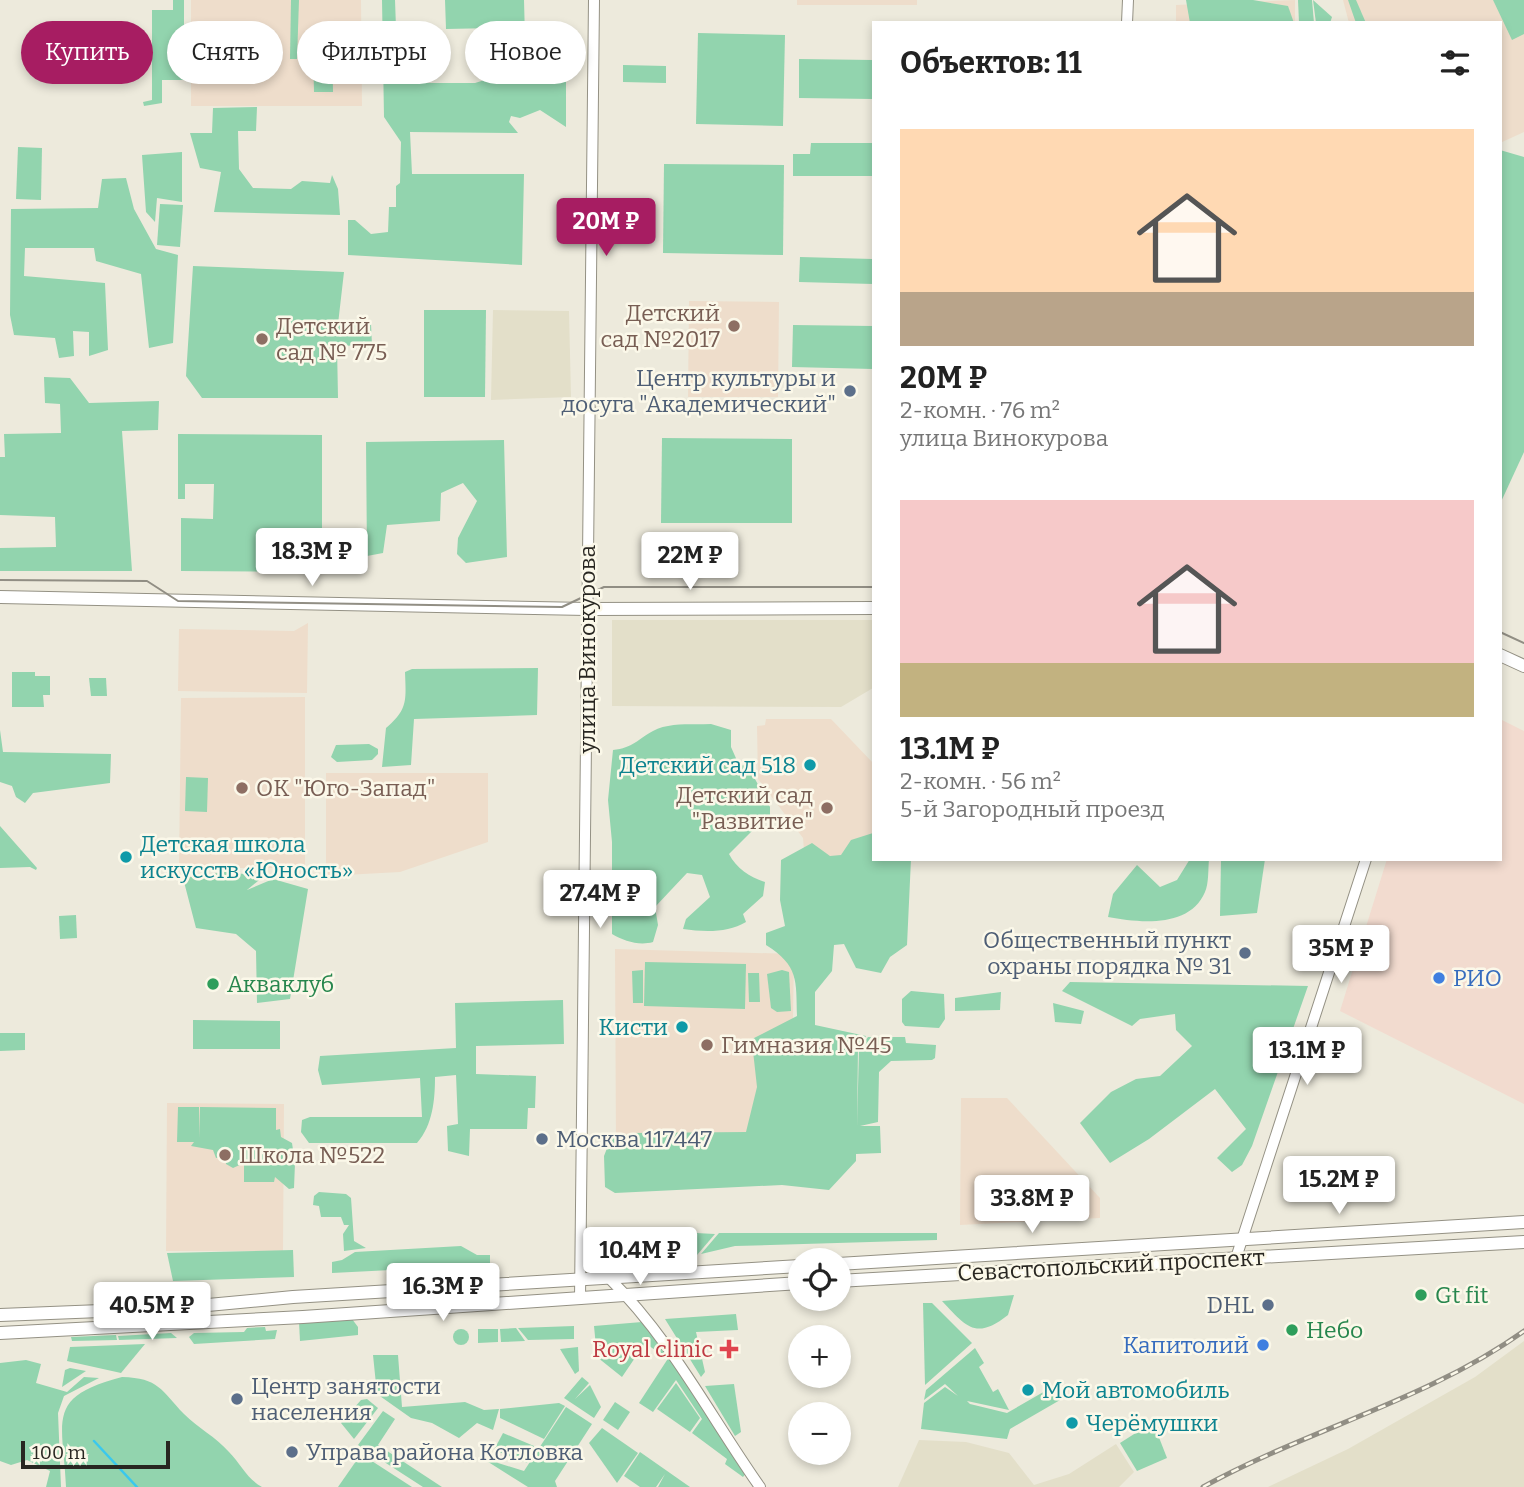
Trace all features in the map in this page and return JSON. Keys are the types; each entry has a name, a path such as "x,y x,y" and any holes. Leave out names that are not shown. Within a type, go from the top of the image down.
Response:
{"main road":[{"path":"0,597 587,609 872,608"},
{"path":"1502,656 1524,666"},
{"name":"Севастопольский проспект","path":"851,1263 1524,1222"},
{"name":"Севастопольский проспект","path":"851,1280 1524,1242"},
{"path":"0,1315 176,1308 293,1297 788,1267"},
{"path":"0,1333 580,1299 625,1293 788,1284"}],"street":[{"name":"улица Винокурова","path":"580,1299 594,0"},
{"path":"1128,0 1128,21"},
{"path":"1236,1258 1365,861"},
{"path":"1383,1230 1376,1233 1374,1241 1377,1248 1384,1250"},
{"path":"609,1278 625,1293 670,1349 760,1487"}],"shaded area":[{"path":"191,0 361,0 361,21 297,21 297,84 362,84 362,106 191,106 191,84 283,84 283,21 191,21"},
{"path":"797,0 917,0 917,5 797,5"},
{"path":"1295,0 1295,21 1176,21 1176,5"},
{"path":"1343,0 1524,0 1524,132 1502,142 1502,21 1348,21"},
{"name":"Детский сад №2017","path":"689,301 779,302 778,397 688,397"},
{"path":"493,310 569,311 571,397 491,400"},
{"path":"612,620 872,620 872,689 841,707 612,706"},
{"path":"308,623 307,693 178,691 179,629 294,631"},
{"name":"ОК \"Юго-Запад\"","path":"305,697 305,868 179,868 181,698"},
{"name":"Детский сад \"Развитие\"","path":"766,719 831,719 872,762 872,859 807,886 803,838 758,779 757,726 765,725"},
{"path":"1502,720 1524,731 1524,1104 1340,1011 1386,861 1502,861"},
{"path":"326,773 488,773 488,842 400,872 326,876"},
{"name":"Гимназия №45","path":"615,949 794,954 793,1017 802,1051 803,1147 616,1146"},
{"path":"961,1098 1007,1098 1100,1198 1100,1218 960,1225"},
{"name":"Школа №522","path":"167,1103 284,1104 283,1251 166,1251"},
{"path":"1524,1341 1524,1487 1268,1487 1348,1449 1475,1377"},
{"path":"919,1440 966,1442 1009,1453 1034,1485 1069,1474 1116,1444 1134,1472 1119,1487 898,1487"}],"green space":[{"path":"173,0 184,0 184,21 167,21 167,80 162,80 162,103 144,106 143,102 152,100 152,10 173,10"},
{"path":"291,0 299,0 297,59 290,59"},
{"path":"382,0 395,0 396,21 382,21"},
{"path":"445,0 524,0 525,21 465,21 465,29 451,29 451,21 446,21"},
{"path":"1186,0 1253,0 1288,6 1293,21 1190,21"},
{"path":"1298,0 1312,0 1314,21 1299,21"},
{"path":"1313,0 1332,17 1331,21 1316,21"},
{"path":"1348,0 1356,0 1365,21 1355,21"},
{"path":"1493,0 1524,0 1524,34 1512,40"},
{"path":"698,33 785,35 783,126 696,124"},
{"path":"799,59 872,60 872,99 799,98"},
{"path":"623,65 666,66 666,83 623,82"},
{"path":"314,84 333,84 333,92 314,92"},
{"path":"383,84 566,84 566,127 540,110 520,118 511,116 509,122 518,133 410,132 412,174 524,174 522,265 348,255 348,220 355,220 371,234 388,232 389,207 396,207 396,186 400,183 401,142 384,117"},
{"path":"257,107 256,131 238,131 239,169 253,188 291,189 302,181 330,183 332,175 338,189 340,215 214,212 221,172 200,168 190,133 212,133 213,108"},
{"path":"811,143 872,143 872,176 793,176 793,154 810,154"},
{"path":"18,147 42,148 41,200 16,199"},
{"path":"1502,151 1524,157 1524,452 1502,500"},
{"path":"182,152 182,202 157,198 155,222 146,212 142,155"},
{"path":"664,164 784,165 783,255 663,253"},
{"path":"126,178 134,209 156,249 178,255 173,343 149,348 141,274 96,261 94,248 25,248 24,276 105,283 108,350 89,356 89,332 73,331 74,356 59,358 55,338 14,335 10,315 11,209 98,208 102,179"},
{"path":"160,204 183,205 180,247 157,245"},
{"path":"800,257 872,259 872,284 799,282"},
{"name":"Детский сад № 775","path":"193,266 344,272 338,324 371,324 372,345 337,346 338,398 202,398 186,376"},
{"path":"424,310 486,310 485,397 424,397"},
{"path":"793,325 872,326 872,369 792,367"},
{"path":"44,377 70,378 89,403 159,401 158,430 122,431 132,571 0,571 0,548 56,547 55,517 0,515 0,457 5,457 4,434 61,433 60,404 45,403"},
{"path":"178,434 322,435 322,572 181,571 181,518 213,519 214,484 185,484 185,499 178,499"},
{"path":"662,438 792,439 792,523 661,523"},
{"path":"504,440 507,557 466,563 457,554 458,538 477,501 463,483 441,493 440,521 387,525 383,553 367,556 366,442"},
{"path":"538,668 537,715 414,719 411,765 382,767 386,728 404,704 405,672 412,669"},
{"path":"12,672 35,672 35,676 50,676 50,695 43,695 44,707 12,707"},
{"path":"89,678 106,678 107,696 91,696"},
{"path":"711,724 731,730 731,747 739,765 748,766 770,807 770,820 755,828 729,854 744,872 765,882 763,896 743,914 746,922 739,926 716,931 683,929 686,919 710,897 702,875 687,873 655,907 658,925 653,942 637,943 622,939 612,934 612,842 608,800 613,750 630,745 666,726"},
{"path":"0,730 3,752 111,754 110,783 33,793 25,803 16,797 12,786 0,782"},
{"path":"369,744 378,749 378,754 372,760 337,762 331,757 336,745"},
{"path":"186,777 208,778 207,812 185,811"},
{"path":"0,826 36,870 30,867 0,868"},
{"path":"872,833 872,861 911,861 907,945 890,957 881,973 856,968 844,944 834,945 832,971 815,992 815,1025 866,1036 858,1048 857,1127 859,1049 868,1037 905,1037 906,1043 936,1045 935,1058 932,1060 891,1061 879,1072 878,1122 860,1126 880,1126 881,1153 856,1154 856,1161 829,1190 782,1185 615,1193 605,1187 604,1156 611,1138 632,1133 746,1132 757,1087 752,1042 754,1038 797,1016 794,975 785,960 766,945 766,933 785,926 780,900 781,860 812,843 830,856 841,855 851,840"},
{"path":"1189,861 1209,861 1205,892 1198,904 1188,912 1163,920 1149,921 1108,917 1113,894 1137,865 1160,887 1177,880"},
{"path":"1221,861 1265,861 1257,913 1220,916"},
{"path":"225,872 264,876 247,890 273,879 308,889 290,999 257,1003 256,951 236,934 196,928 183,878"},
{"path":"76,915 77,938 60,939 59,916"},
{"path":"645,962 746,964 745,1009 644,1006"},
{"path":"643,970 643,1003 633,1003 632,971"},
{"path":"782,970 789,972 791,1011 777,1012 771,1008 767,974"},
{"path":"748,973 759,973 760,1002 749,1002"},
{"path":"1070,982 1308,986 1252,1146 1242,1165 1232,1172 1217,1158 1246,1129 1215,1089 1149,1139 1110,1163 1080,1123 1111,1092 1136,1079 1160,1076 1192,1046 1176,1030 1175,1014 1140,1019 1132,1026 1062,991"},
{"path":"911,991 944,994 945,1019 939,1028 905,1026 902,1022 902,999"},
{"path":"1001,992 1000,1010 955,1011 955,998"},
{"path":"563,1000 564,1044 476,1046 476,1074 536,1076 535,1108 528,1108 527,1129 470,1129 469,1156 448,1151 447,1126 458,1124 456,1075 435,1077 430,1120 417,1143 309,1143 301,1132 302,1120 310,1117 422,1117 420,1078 322,1085 318,1070 320,1056 456,1048 455,1003"},
{"path":"1053,1003 1084,1011 1081,1024 1055,1022"},
{"path":"193,1020 280,1021 280,1049 193,1049"},
{"path":"0,1033 25,1033 25,1050 0,1051"},
{"path":"178,1107 199,1107 199,1138 200,1107 276,1108 276,1130 280,1129 281,1137 292,1143 295,1163 294,1188 289,1189 275,1177 274,1182 244,1182 244,1163 233,1168 226,1164 225,1157 216,1158 213,1150 191,1146 194,1142 177,1142"},
{"path":"319,1192 346,1194 351,1198 354,1241 366,1248 344,1251 343,1234 349,1225 344,1225 341,1217 321,1217 319,1206 313,1205 314,1196"},
{"path":"620,1229 715,1234 697,1255 618,1260"},
{"path":"719,1233 937,1233 937,1240 735,1246 701,1254"},
{"path":"461,1246 477,1255 490,1255 490,1265 332,1273 332,1262 342,1260 355,1252"},
{"path":"293,1250 294,1277 173,1281 167,1253"},
{"path":"1014,1295 1008,1315 997,1323 979,1329 965,1323 942,1301"},
{"path":"923,1303 932,1303 972,1343 925,1385"},
{"path":"736,1314 738,1330 696,1332 705,1372 701,1377 665,1319"},
{"path":"352,1319 358,1327 358,1335 300,1341 299,1322"},
{"path":"642,1322 672,1355 747,1472 743,1477 725,1464 727,1459 692,1433 702,1419 676,1380 653,1412 639,1403 668,1359 645,1343 622,1377 597,1357 594,1326"},
{"path":"574,1326 574,1339 528,1340 518,1328"},
{"path":"265,1327 266,1331 277,1330 275,1339 194,1344 189,1337 194,1333 244,1332 247,1328"},
{"path":"516,1328 525,1341 501,1342 500,1329"},
{"path":"461,1329 469,1337 461,1345 453,1337"},
{"path":"478,1329 498,1329 498,1342 478,1343"},
{"path":"171,1333 177,1338 119,1340 118,1336"},
{"path":"116,1335 117,1340 72,1341 71,1337"},
{"path":"145,1344 121,1373 67,1361 70,1347"},
{"path":"578,1347 579,1371 575,1374 560,1349"},
{"path":"975,1348 984,1363 979,1367 993,1392 998,1389 1009,1410 967,1401 970,1404 1007,1413 1059,1383 1067,1396 1010,1429 1007,1439 921,1429 924,1403 945,1387 958,1396 945,1384 924,1400 926,1390"},
{"path":"373,1355 398,1355 402,1407 465,1402 484,1410 499,1409 493,1430 477,1423 459,1438 432,1423 411,1418 377,1394"},
{"path":"26,1360 41,1364 36,1383 67,1392 84,1377 99,1378 64,1396 58,1413 61,1487 46,1487 50,1471 27,1460 11,1465 0,1461 0,1363"},
{"path":"70,1368 86,1371 62,1387 65,1370"},
{"path":"122,1377 144,1380 158,1387 189,1419 224,1447 248,1476 262,1487 66,1487 62,1428 64,1414 80,1393"},
{"path":"582,1377 589,1383 575,1399 590,1385 601,1407 594,1418 564,1398"},
{"path":"676,1383 700,1418 690,1432 657,1409"},
{"path":"734,1384 741,1432 735,1436 705,1386"},
{"path":"367,1399 378,1408 354,1439 341,1423 361,1400"},
{"path":"615,1402 630,1412 618,1430 603,1420"},
{"path":"559,1403 565,1406 544,1439 500,1418 500,1409"},
{"path":"566,1407 592,1424 555,1481 557,1487 528,1487 482,1458 524,1471"},
{"path":"383,1411 395,1419 378,1445 442,1487 423,1487 358,1445"},
{"path":"1153,1422 1167,1458 1137,1471 1120,1443"},
{"path":"602,1428 638,1453 617,1483 589,1443"},
{"path":"503,1433 534,1446 527,1463 494,1450"},
{"path":"640,1452 690,1487 658,1487 665,1474 656,1487 640,1487 624,1476"},
{"path":"361,1454 412,1487 338,1487"}],"waterway":[{"path":"94,1441 137,1487"}],"tram line":[{"path":"0,580 147,581 178,601 562,607 604,587 872,587"},
{"path":"1502,633 1524,643"}],"railway":[{"path":"1203,1487 1284,1448 1447,1377 1524,1331"}],"place":[{"name":"Детский сад №2017","path":"734,326"},
{"name":"Детский сад № 775","path":"262,339"},
{"name":"Центр культуры и досуга \"Академический\"","path":"850,391"},
{"name":"Детский сад 518","path":"810,765"},
{"name":"ОК \"Юго-Запад\"","path":"242,788"},
{"name":"Детский сад \"Развитие\"","path":"827,808"},
{"name":"Детская школа искусств «Юность»","path":"126,857"},
{"name":"Общественный пункт охраны порядка № 31","path":"1245,953"},
{"name":"РИО","path":"1439,978"},
{"name":"Акваклуб","path":"213,984"},
{"name":"Кисти","path":"682,1027"},
{"name":"Гимназия №45","path":"707,1045"},
{"name":"Москва 117447","path":"542,1139"},
{"name":"Школа №522","path":"225,1155"},
{"name":"Gt fit","path":"1421,1295"},
{"name":"DHL","path":"1268,1305"},
{"name":"Небо","path":"1292,1330"},
{"name":"Капитолий","path":"1263,1345"},
{"name":"Royal clinic","path":"729,1349"},
{"name":"Мой автомобиль","path":"1028,1390"},
{"name":"Центр занятости населения","path":"237,1399"},
{"name":"Черёмушки","path":"1072,1423"},
{"name":"Управа района Котловка","path":"292,1452"}]}
